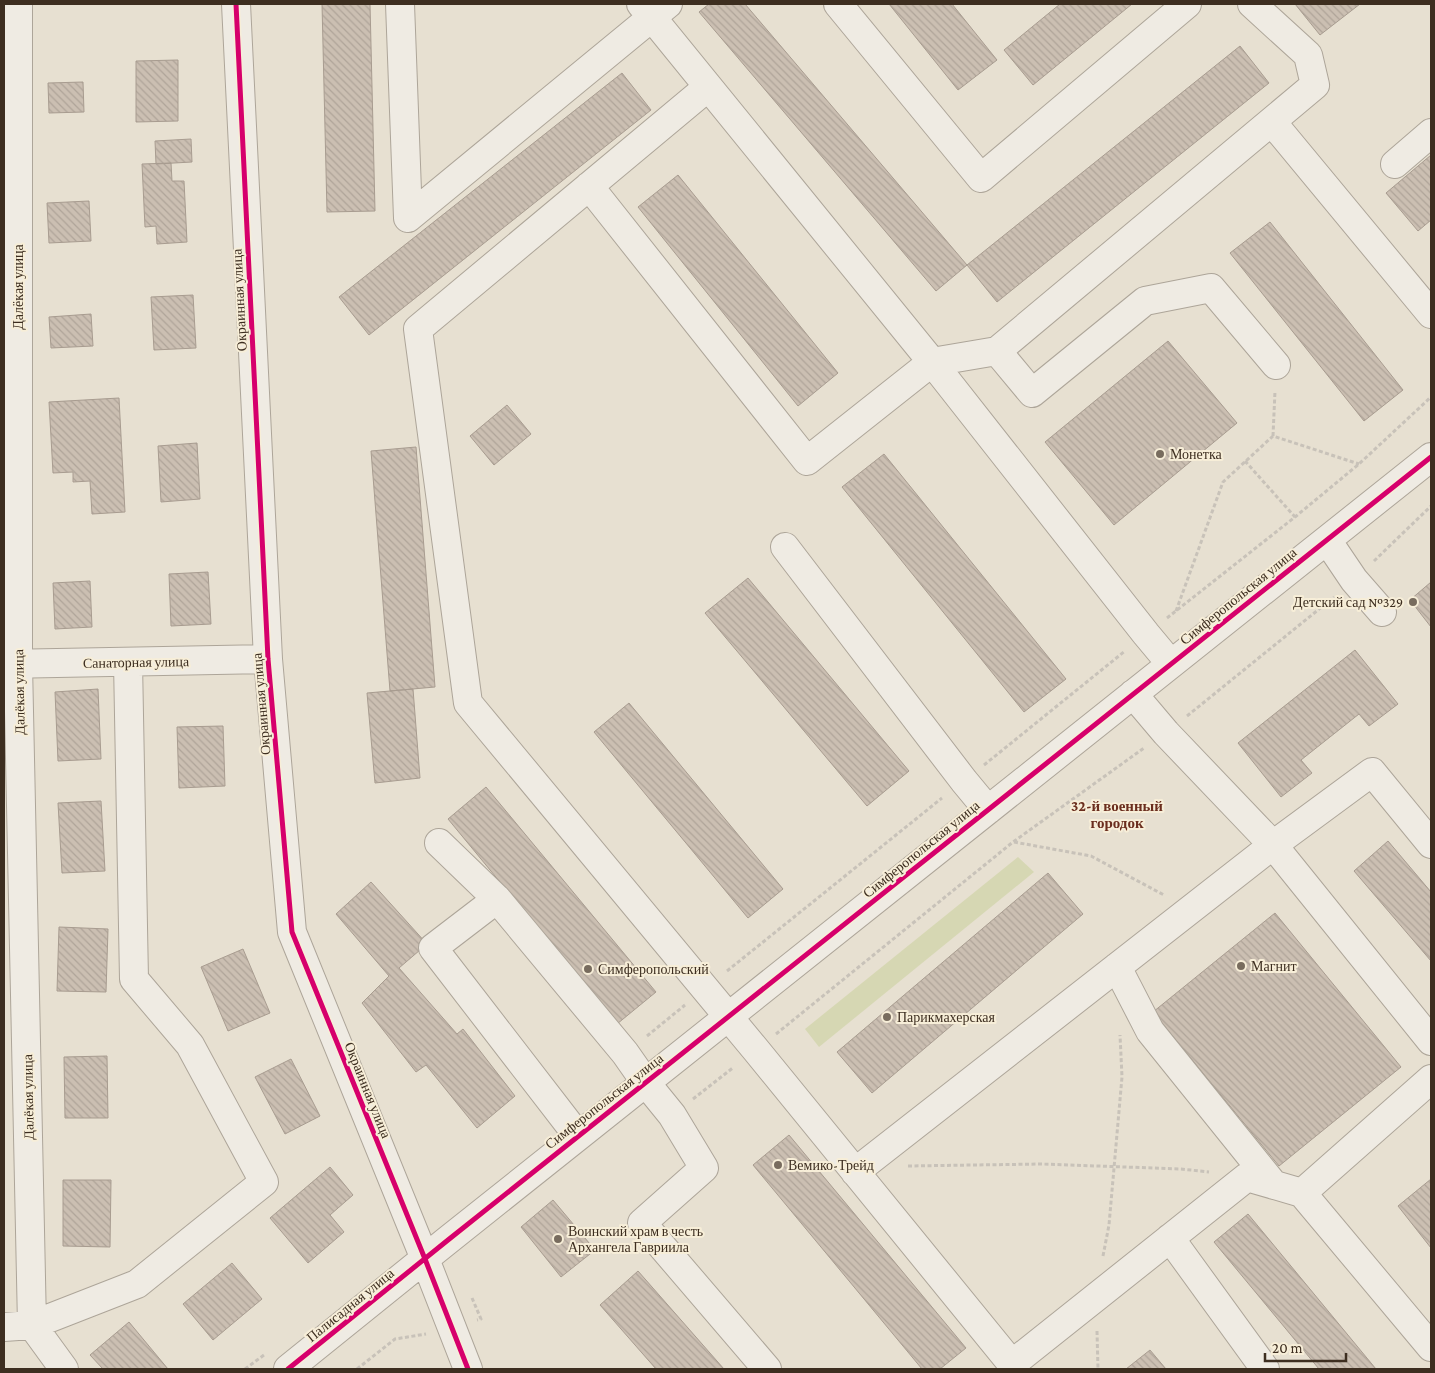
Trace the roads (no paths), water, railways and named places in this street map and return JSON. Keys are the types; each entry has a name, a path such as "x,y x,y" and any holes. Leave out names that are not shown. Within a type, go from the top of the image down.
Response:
{"street":[{"name":"Далёкая улица","path":"18,4 11,664 32,1325"},
{"name":"Окраинная улица","path":"236,4 268,659 292,932 468,1369"},
{"path":"400,4 408,218 654,8 708,87 932,362 1171,664"},
{"path":"838,4 981,178 1187,4"},
{"path":"588,186 807,461 932,362 997,350 1315,85 1308,55 1252,4"},
{"path":"708,87 418,329 468,703 756,1050 1014,1366 1096,1296 1247,1177 1302,1193 1431,1347"},
{"path":"1272,122 1431,314"},
{"path":"1394,164 1431,133"},
{"path":"997,350 1032,393 1145,301 1211,288 1276,365"},
{"name":"Симферопольская улица","path":"425,1259 1431,457"},
{"path":"1327,540 1354,580 1382,612"},
{"path":"785,547 988,810"},
{"name":"Санаторная улица","path":"11,664 268,659"},
{"path":"4,1327 32,1325 137,1284 264,1182 190,1045 134,979 128,662"},
{"path":"1133,694 1166,733 1273,845 1431,1042"},
{"path":"855,1172 1273,845 1372,772 1431,844"},
{"path":"439,843 497,899 625,1053 672,1115 704,1168 642,1223 766,1369"},
{"path":"497,899 433,948 578,1136"},
{"path":"1117,967 1150,1031 1274,1185"},
{"path":"1302,1193 1431,1080"},
{"path":"1170,1238 1265,1369"},
{"name":"Палисадная улица","path":"288,1369 425,1259"},
{"path":"32,1325 64,1369"}],"place":[{"name":"Монетка","path":"1160,454"},
{"name":"Детский сад №329","path":"1413,602"},
{"name":"Магнит","path":"1241,966"},
{"name":"Симферопольский","path":"588,969"},
{"name":"Парикмахерская","path":"887,1017"},
{"name":"Вемико-Трейд","path":"778,1165"},
{"name":"Воинский храм в честь Архангела Гавриила","path":"558,1239"}],"district":[{"name":"32-й военный городок","path":"1117,814"}]}
